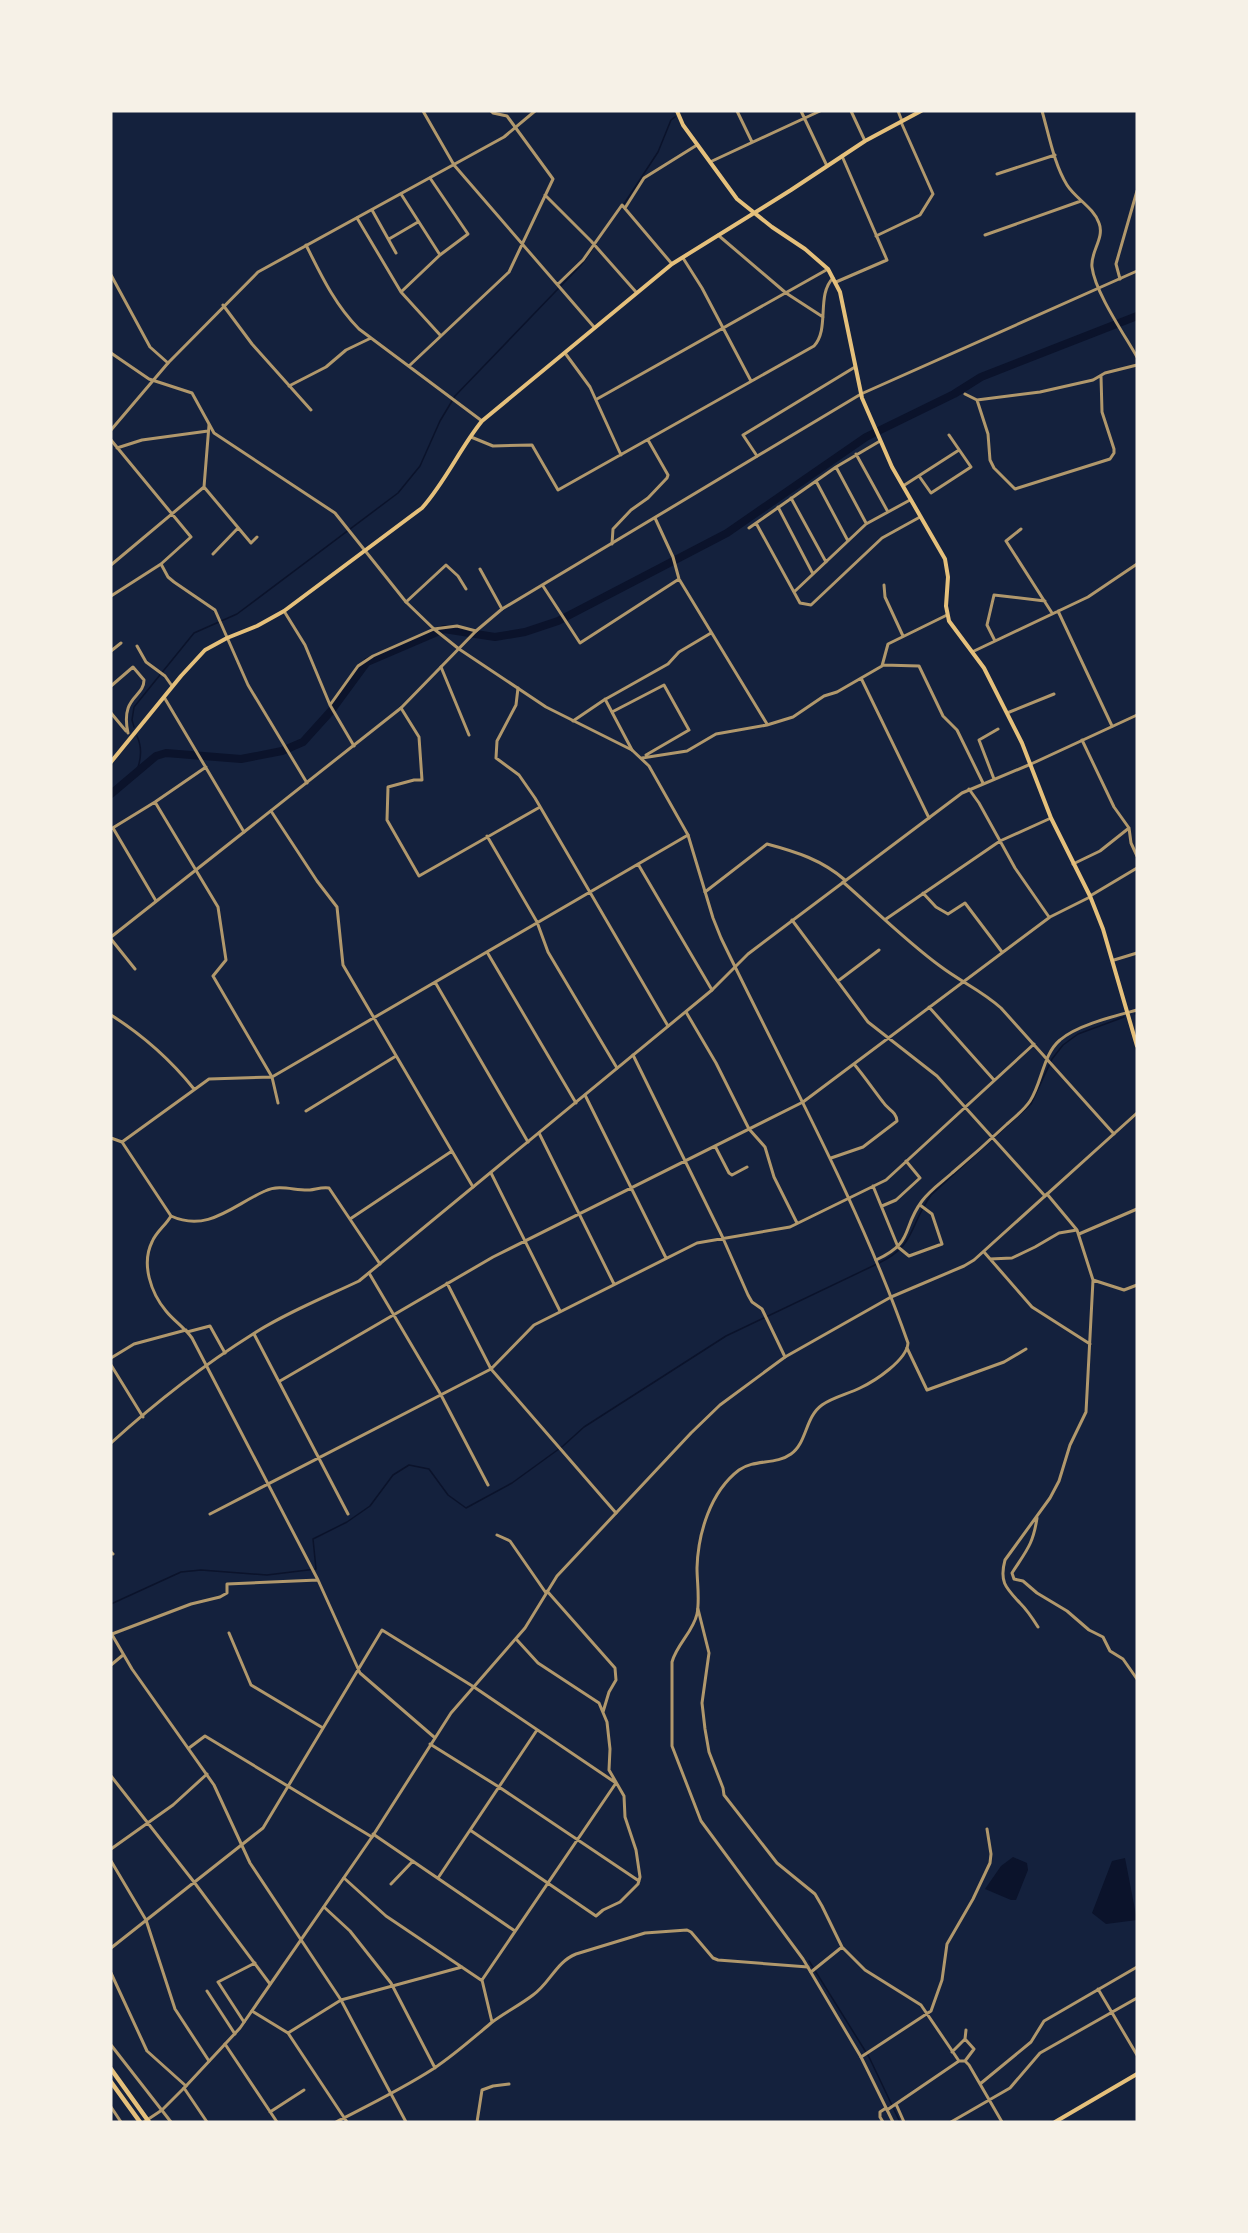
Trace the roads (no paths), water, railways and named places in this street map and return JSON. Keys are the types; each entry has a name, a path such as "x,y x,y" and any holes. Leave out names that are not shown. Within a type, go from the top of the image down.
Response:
{"highway":[{"path":"111,2069 149,2122"},
{"path":"111,2082 142,2122"}],"main road":[{"path":"676,111 696,145 737,199 753,213 805,249 828,269 835,280 843,304 861,394 874,428 902,486 945,559 948,577 947,615 953,628 984,668 1007,713 1031,764 1051,818 1090,897 1114,960 1137,1046"},
{"path":"111,762 130,735 205,650 284,611 422,507 437,491 470,436 482,421 636,292 682,256 865,141 921,111"},
{"path":"1055,2122 1137,2074"}],"street":[{"path":"423,111 454,165 594,327"},
{"path":"409,366 509,272 553,179 507,116 491,111"},
{"path":"111,430 168,363 258,272 504,137 535,111"},
{"path":"737,111 752,143"},
{"path":"801,111 827,166"},
{"path":"710,162 820,111"},
{"path":"851,111 865,141"},
{"path":"876,236 920,215 933,194 898,111"},
{"path":"1042,111 1055,155 1068,186 1100,223 1092,266 1099,288 1137,357"},
{"path":"558,284 582,260 644,178 696,145"},
{"path":"997,174 1055,155"},
{"path":"470,436 493,446 532,445 558,490 814,346 823,317 824,294 828,283 887,260 842,156"},
{"path":"401,292 440,255 468,234 430,178"},
{"path":"1120,279 1116,264 1137,191"},
{"path":"401,194 440,255"},
{"path":"545,195 594,244 636,292"},
{"path":"985,235 1081,201"},
{"path":"624,207 672,264"},
{"path":"372,210 396,253"},
{"path":"357,218 401,292 441,336"},
{"path":"388,239 418,222"},
{"path":"718,235 786,292 823,317"},
{"path":"306,245 338,305 359,329 482,421"},
{"path":"682,256 702,288 751,381"},
{"path":"597,399 828,269"},
{"path":"135,969 111,938 401,708 476,631 502,609 861,394 1137,271"},
{"path":"111,275 150,347 168,363"},
{"path":"223,305 252,344 311,410"},
{"path":"289,386 326,367 346,350 371,338"},
{"path":"111,353 154,381 192,393 208,425 221,438 324,504 346,526 406,602 459,649 546,707 632,750 642,758 651,769 688,835 713,918 735,968 849,1197 891,1296 908,1348 927,1390 1004,1362 1026,1349"},
{"path":"565,353 597,399 621,455"},
{"path":"966,394 977,400 1040,392 1093,380 1105,373 1137,365"},
{"path":"757,456 743,435 855,367"},
{"path":"977,400 988,434 990,460 994,468 1015,489 1110,459 1114,449 1102,412 1101,376"},
{"path":"208,425 204,487 250,543 257,537"},
{"path":"117,448 142,440 208,431"},
{"path":"919,476 931,493 971,467 950,435"},
{"path":"111,440 191,537 161,564 111,596"},
{"path":"612,544 613,529 667,478 668,475 648,440"},
{"path":"749,528 836,467 880,441"},
{"path":"902,486 959,450"},
{"path":"856,454 888,512"},
{"path":"836,467 866,524"},
{"path":"816,481 848,541"},
{"path":"111,565 204,487"},
{"path":"791,498 826,562"},
{"path":"794,592 866,524 910,500"},
{"path":"778,507 813,574"},
{"path":"756,523 800,603 811,605 882,538 920,517"},
{"path":"655,518 677,567 679,579 767,725"},
{"path":"213,554 238,528"},
{"path":"1022,529 1005,542 1053,614"},
{"path":"161,564 168,578 215,610 248,685 307,783"},
{"path":"972,652 1088,597 1137,564"},
{"path":"406,602 446,566 458,576 466,589"},
{"path":"480,569 502,609"},
{"path":"543,586 580,643 679,579"},
{"path":"884,585 885,597 904,636"},
{"path":"995,641 987,625 994,595 1045,601"},
{"path":"284,611 305,645 330,705 354,746"},
{"path":"1058,611 1112,726"},
{"path":"883,665 885,646 947,615"},
{"path":"330,705 364,661 434,629 457,626 476,631"},
{"path":"573,721 606,699 668,664 679,652 711,633"},
{"path":"111,642 115,647"},
{"path":"111,651 121,643"},
{"path":"137,646 146,662 165,676 172,686"},
{"path":"642,758 687,751 716,734 767,725 793,717 824,696 837,692 883,665 920,666 943,716 957,730 983,783"},
{"path":"111,686 133,667 144,680 144,685 127,708 126,723 130,735"},
{"path":"441,667 469,735"},
{"path":"861,678 929,818"},
{"path":"612,712 664,685 689,730 642,758"},
{"path":"518,688 516,705 497,741 496,758 519,775 540,807 668,1026"},
{"path":"1007,713 1054,694"},
{"path":"164,697 244,832"},
{"path":"606,699 632,750"},
{"path":"401,708 419,737 422,780 388,787 387,820 420,876 540,807"},
{"path":"111,713 130,735"},
{"path":"111,1443 205,1365 254,1334 359,1281 686,1012 748,954 969,789 1031,764 1137,715"},
{"path":"994,779 979,740 998,729"},
{"path":"1082,740 1114,807 1129,828 1131,843 1137,856"},
{"path":"156,902 112,828 206,767"},
{"path":"969,789 1026,885 1050,917"},
{"path":"155,802 218,907 226,960 213,976 272,1077 278,1103"},
{"path":"271,811 337,907 342,965 473,1187"},
{"path":"886,919 1000,841 1051,818"},
{"path":"1073,864 1100,851 1129,828"},
{"path":"122,1142 209,1079 272,1077 688,835"},
{"path":"487,836 537,922 548,951 617,1068"},
{"path":"705,892 767,844 798,852 830,867 939,966 985,993 1114,1134"},
{"path":"638,864 712,990"},
{"path":"280,1381 447,1283 525,1241 803,1102 1050,917 1090,897 1137,868"},
{"path":"923,892 936,907 948,914 966,903 1002,953"},
{"path":"792,920 868,1022 937,1076 1078,1232 1093,1280 1085,1418 1070,1445 1063,1474 1037,1516 1005,1560 1003,1569 1006,1589 1027,1611 1038,1627"},
{"path":"838,981 879,950"},
{"path":"487,952 576,1103"},
{"path":"1114,960 1137,953"},
{"path":"435,982 528,1142"},
{"path":"929,1007 994,1081"},
{"path":"876,1260 898,1247 906,1237 920,1205 930,1193 993,1138 1029,1102 1040,1083 1053,1048 1060,1040 1074,1031 1137,1010"},
{"path":"686,1012 716,1063 749,1129 765,1147 774,1177 797,1223"},
{"path":"111,1015 141,1034 164,1054 195,1090"},
{"path":"210,1514 491,1369 534,1325 666,1258 697,1243 790,1227 886,1180 1034,1044"},
{"path":"633,1055 723,1238 748,1295 752,1302 762,1309 785,1357"},
{"path":"306,1110 396,1056"},
{"path":"831,1158 863,1147 897,1120 894,1113 854,1064"},
{"path":"585,1095 666,1258"},
{"path":"142,2122 160,2111 235,2034 373,1836 434,1737 451,1713 517,1640 557,1576 713,1411 785,1357 891,1296 964,1266 984,1252 1137,1113"},
{"path":"539,1133 614,1285"},
{"path":"111,1138 122,1142 171,1216 196,1223 237,1207 275,1188 310,1190 324,1187 331,1190 380,1264"},
{"path":"715,1146 729,1173 732,1174 747,1167"},
{"path":"350,1219 452,1151"},
{"path":"881,1206 896,1200 920,1178 906,1161"},
{"path":"491,1173 561,1312"},
{"path":"873,1186 898,1247 909,1256 942,1244 932,1214 920,1205"},
{"path":"990,1259 1012,1258 1059,1233 1078,1232 1137,1209"},
{"path":"171,1216 153,1238 149,1249 147,1266 154,1294 167,1313 187,1331 318,1580 358,1669 364,1678 434,1737"},
{"path":"984,1252 1032,1307 1090,1344"},
{"path":"369,1273 441,1395 488,1485"},
{"path":"1093,1280 1124,1290 1137,1285"},
{"path":"447,1283 491,1369 616,1514"},
{"path":"111,1358 134,1344 210,1326 225,1353"},
{"path":"254,1334 348,1514"},
{"path":"908,1348 903,1356 870,1383 818,1409 810,1419 793,1453 786,1457 747,1466 728,1482 704,1525 698,1555 698,1608 709,1653 702,1703 709,1752 723,1788 723,1795 777,1863 814,1894 842,1947 865,1970 903,1996 921,2005 959,2061"},
{"path":"111,1365 142,1417"},
{"path":"1037,1516 1034,1538 1012,1573 1014,1580 1023,1581 1037,1593 1067,1611 1089,1630 1103,1637 1110,1651 1123,1659 1137,1679"},
{"path":"497,1535 510,1541 546,1592 615,1668 616,1680 609,1692 603,1712"},
{"path":"318,1580 227,1584 227,1593 220,1597 191,1604 111,1634 123,1655 207,1774 255,1871 341,2000 406,2122"},
{"path":"698,1608 693,1623 672,1662 673,1753 704,1827 808,1967 861,2057 893,2122"},
{"path":"111,1948 263,1828 382,1630 474,1687 616,1783"},
{"path":"229,1633 251,1685 323,1728"},
{"path":"470,1830 596,1916 620,1902 639,1881 640,1869 632,1834 625,1817 624,1796 609,1770 609,1729 599,1703 538,1662 517,1640"},
{"path":"111,1665 123,1655"},
{"path":"438,1878 537,1730"},
{"path":"189,1748 205,1736 413,1861 514,1931"},
{"path":"430,1744 499,1787 639,1881"},
{"path":"111,1849 173,1805 207,1774"},
{"path":"111,1776 271,1984"},
{"path":"482,1980 616,1783"},
{"path":"861,2057 927,2016 931,2011 942,1980 947,1944 973,1899 990,1863 987,1829"},
{"path":"111,1861 146,1920 174,2009 209,2061"},
{"path":"391,1884 413,1861"},
{"path":"344,1878 386,1916 482,1980 492,2022"},
{"path":"324,1906 350,1931 393,1986 435,2068"},
{"path":"336,2122 391,2095 435,2068 468,2044 492,2022 536,1994 568,1957 645,1933 687,1930 712,1959 808,1967"},
{"path":"811,1972 842,1947"},
{"path":"244,2022 218,1982 255,1963"},
{"path":"288,2033 341,2000 462,1967"},
{"path":"980,2084 1031,2042 1044,2020 1137,1967"},
{"path":"111,1972 147,2051 185,2087 207,2122"},
{"path":"1098,1989 1137,2055"},
{"path":"207,1991 235,2034"},
{"path":"951,2122 1010,2088 1040,2053 1137,1998"},
{"path":"252,2011 288,2033 347,2122"},
{"path":"952,2052 965,2039 966,2030"},
{"path":"965,2039 974,2049 965,2061"},
{"path":"225,2044 276,2122"},
{"path":"111,2045 160,2111 171,2122"},
{"path":"883,2122 880,2112 896,2104 959,2061 965,2061"},
{"path":"965,2061 1002,2122"},
{"path":"477,2122 482,2090 509,2084"},
{"path":"270,2112 304,2090"},
{"path":"896,2104 904,2122"},
{"path":"111,2107 121,2122"}],"water":[{"path":"1013,1857 1027,1863 1028,1870 1016,1900 985,1889 1001,1866"},
{"path":"1125,1858 1137,1920 1106,1924 1092,1913 1112,1861"}],"waterway":[{"path":"624,204 658,152 671,120 675,117"},
{"path":"134,727 132,720 134,707 194,633 237,614 398,493 420,466 440,421 455,396 581,265 594,247"},
{"path":"111,794 156,756 166,753 241,759 282,751 303,742 331,711 367,662 444,629 495,637 525,632 558,621 727,533 866,437 954,394 981,377 1137,316"},
{"path":"135,775 140,756 137,736"},
{"path":"111,1604 181,1572 201,1570 267,1575 316,1569 313,1539 347,1522 370,1506 393,1475 409,1465 429,1469 448,1495 466,1508 512,1483 563,1446 584,1427 726,1336 890,1257 906,1242 931,1195 1031,1104 1052,1059 1063,1045 1078,1034 1124,1017"},
{"path":"809,1961 869,2057 900,2122"}]}
